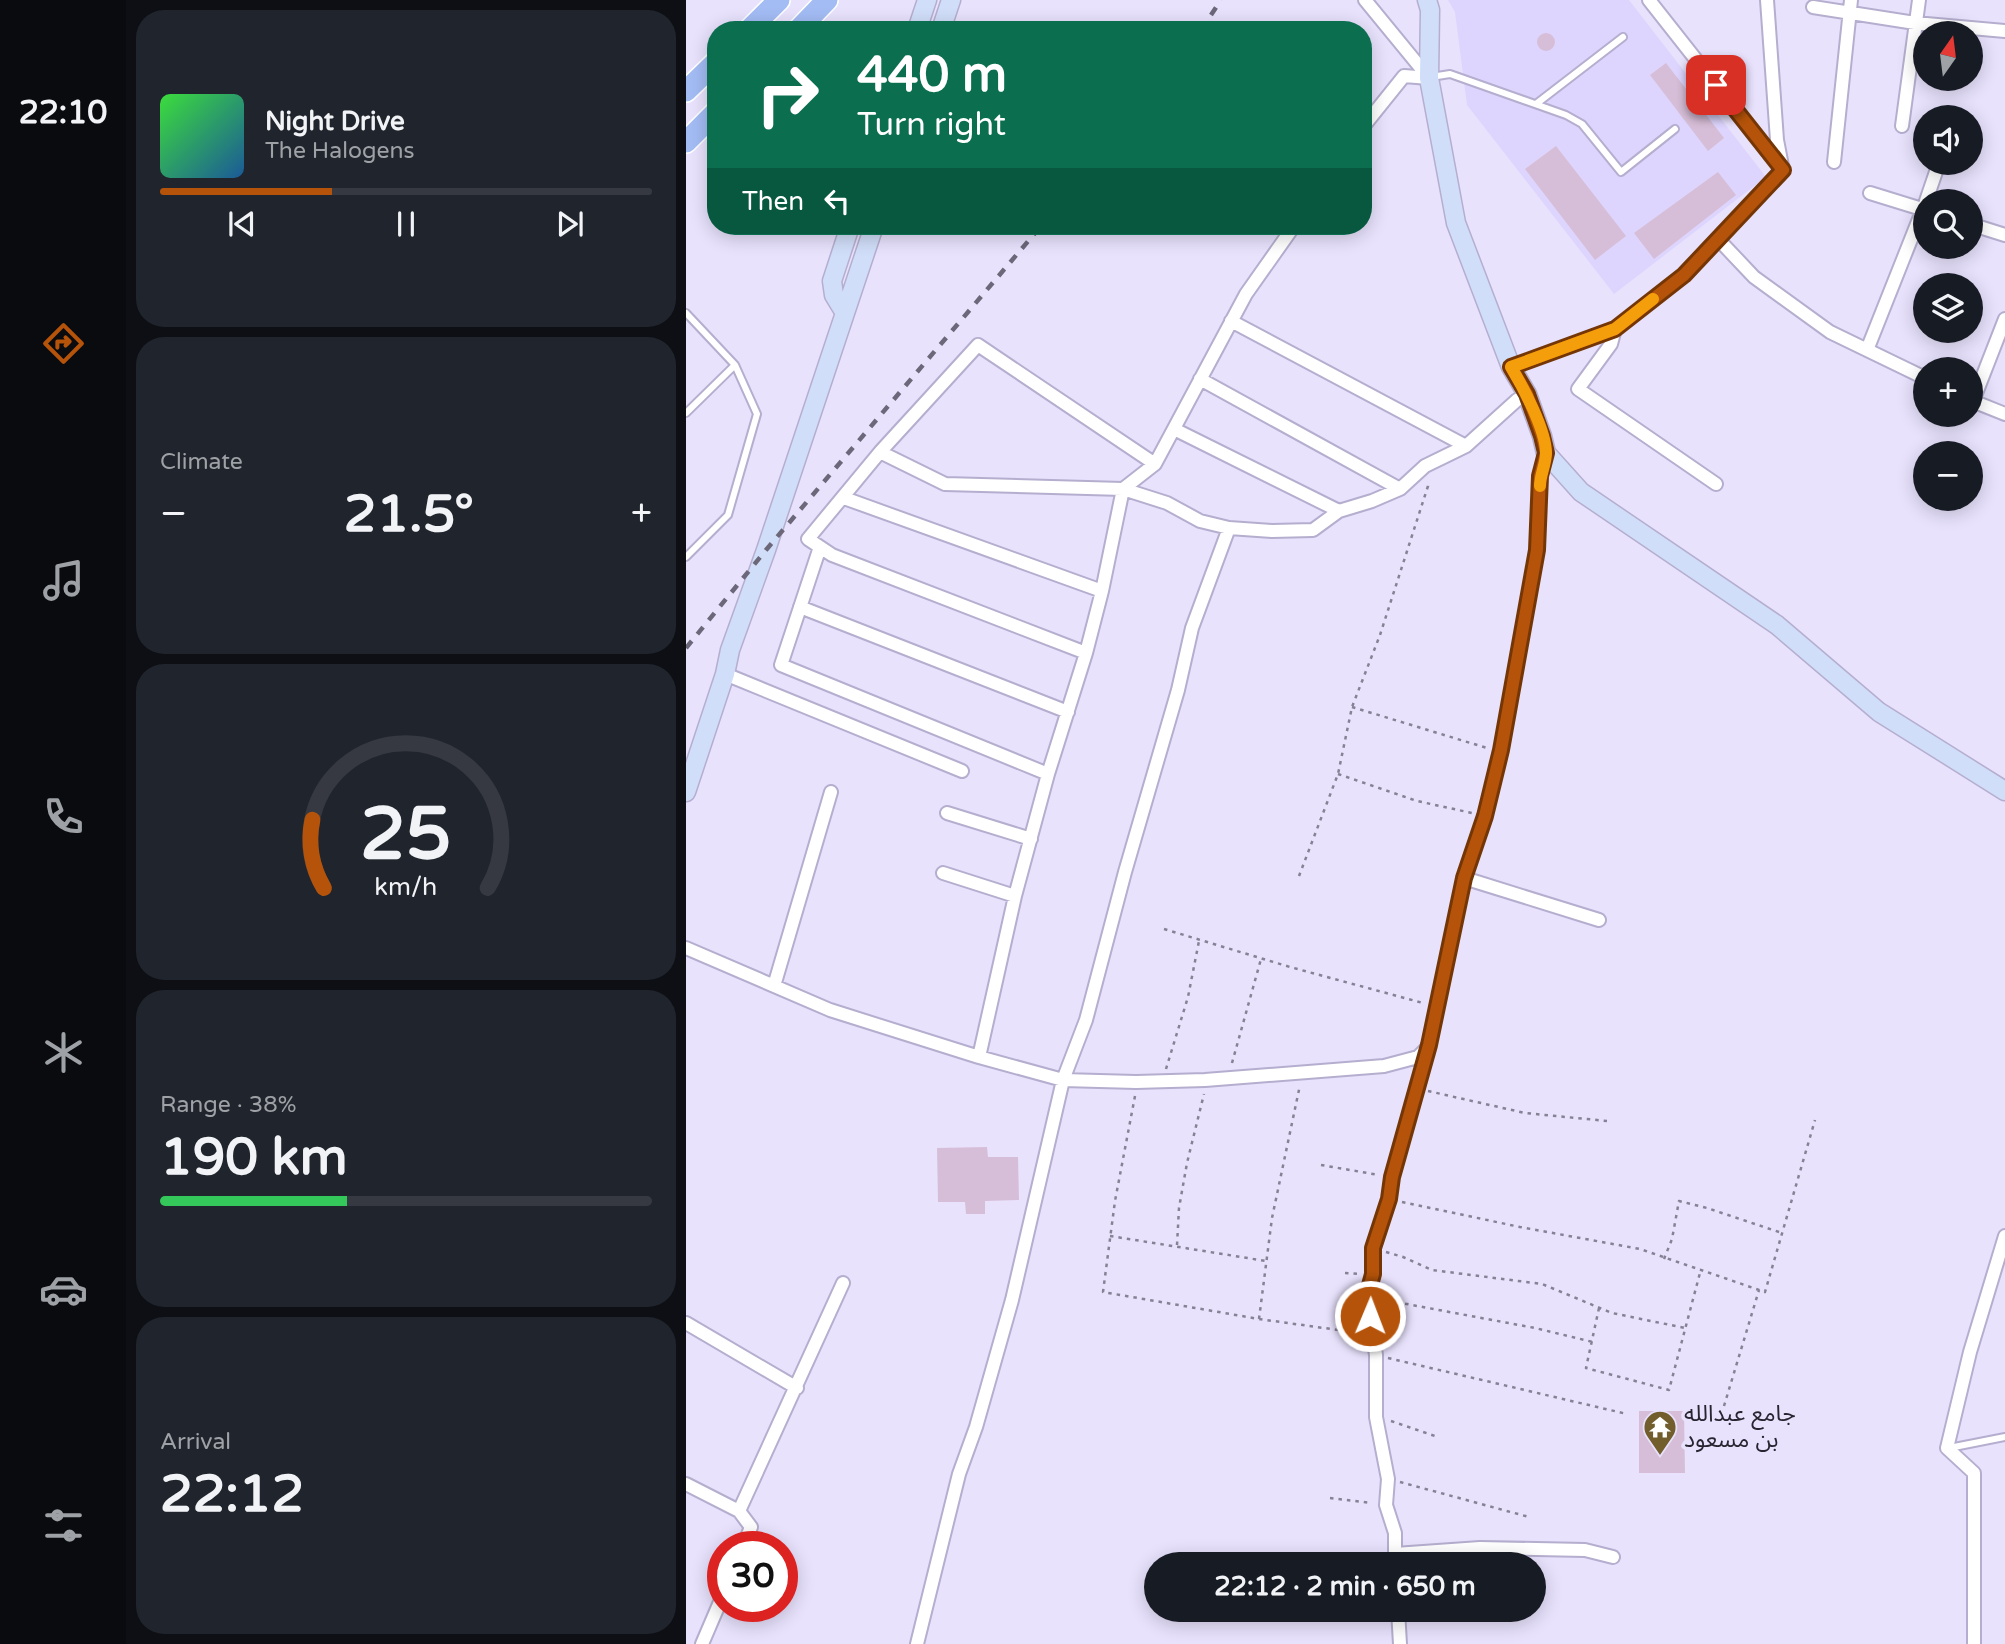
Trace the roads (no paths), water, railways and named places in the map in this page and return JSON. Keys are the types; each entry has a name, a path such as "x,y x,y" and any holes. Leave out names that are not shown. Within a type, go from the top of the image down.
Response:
{"main road":[{"path":"757,21 779,0"},
{"path":"807,21 827,0"},
{"path":"688,86 707,70"},
{"path":"686,142 707,122"}],"street":[{"path":"920,21 927,0"},
{"path":"944,21 951,0"},
{"path":"1364,0 1429,78"},
{"path":"1395,1552 1395,1533 1386,1505 1388,1479 1377,1417 1376,1355 1367,1296 1373,1274 1373,1248 1389,1199 1392,1177 1429,1045 1464,878 1485,816 1501,750 1537,550 1540,476 1546,453 1527,394 1511,367 1456,222 1429,78 1430,10 1427,0"},
{"path":"1649,0 1783,170"},
{"path":"1767,0 1777,140 1783,170"},
{"path":"1915,21 1919,0"},
{"path":"1834,162 1850,6"},
{"path":"1813,7 1850,6 1913,22"},
{"path":"1983,29 2005,31"},
{"path":"1902,126 1913,39"},
{"path":"1372,116 1404,76 1429,78"},
{"path":"1511,367 1615,329 1684,275 1783,170"},
{"path":"1870,192 1913,203"},
{"path":"1983,229 2005,236"},
{"path":"845,313 835,295 832,281 847,235"},
{"path":"686,792 725,674 730,650 871,235"},
{"path":"979,1057 1015,896 1102,591 1123,489 1155,464 1231,321 1288,235"},
{"path":"1867,350 1913,236"},
{"path":"1719,240 1754,277 1829,332 1913,372"},
{"path":"1983,373 2005,319"},
{"path":"1231,321 1466,446"},
{"path":"1615,329 1611,344 1578,389 1716,484"},
{"path":"1086,653 832,555 808,539 880,452 978,345 1155,464"},
{"path":"1200,379 1400,489"},
{"path":"880,452 945,484 1123,489 1167,503 1200,521 1229,528 1313,530 1339,511 1372,502 1400,489 1425,466 1466,446 1527,394"},
{"path":"1983,405 2005,414"},
{"path":"1174,429 1339,511"},
{"path":"1546,453 1581,492 1777,625 1879,712 2005,791"},
{"path":"844,498 1102,591"},
{"path":"917,1644 959,1474 976,1427 1012,1300 1063,1080 1086,1020 1125,872 1178,691 1192,628 1229,528"},
{"path":"820,547 781,665 1048,774"},
{"path":"800,607 1068,712"},
{"path":"725,674 962,772"},
{"path":"774,986 831,792"},
{"path":"947,813 1031,839"},
{"path":"943,873 1015,896"},
{"path":"1464,878 1599,920"},
{"path":"686,948 830,1010 979,1057 1063,1080 1164,1082 1384,1066 1418,1057 1429,1045"},
{"path":"1974,1644 1974,1473 1947,1448 1970,1352 2005,1236"},
{"path":"739,1511 843,1283"},
{"path":"686,1323 797,1388"},
{"path":"686,1484 739,1511 751,1527 749,1531"},
{"path":"1449,1552 1480,1548 1585,1550 1614,1557"},
{"path":"702,1644 711,1622"},
{"path":"1399,1622 1400,1644"}],"lane":[{"path":"1536,104 1623,37"},
{"path":"1429,78 1450,75 1566,115 1582,124 1622,172 1675,129"},
{"path":"686,313 735,365 757,414 728,515 686,557"},
{"path":"686,413 735,365"},
{"path":"1947,1448 2005,1437"}],"railway":[{"path":"1207,21 1221,0"},
{"path":"686,648 1033,235"}],"place":[{"name":"جامع عبدالله بن مسعود","path":"1660,1457"}]}
